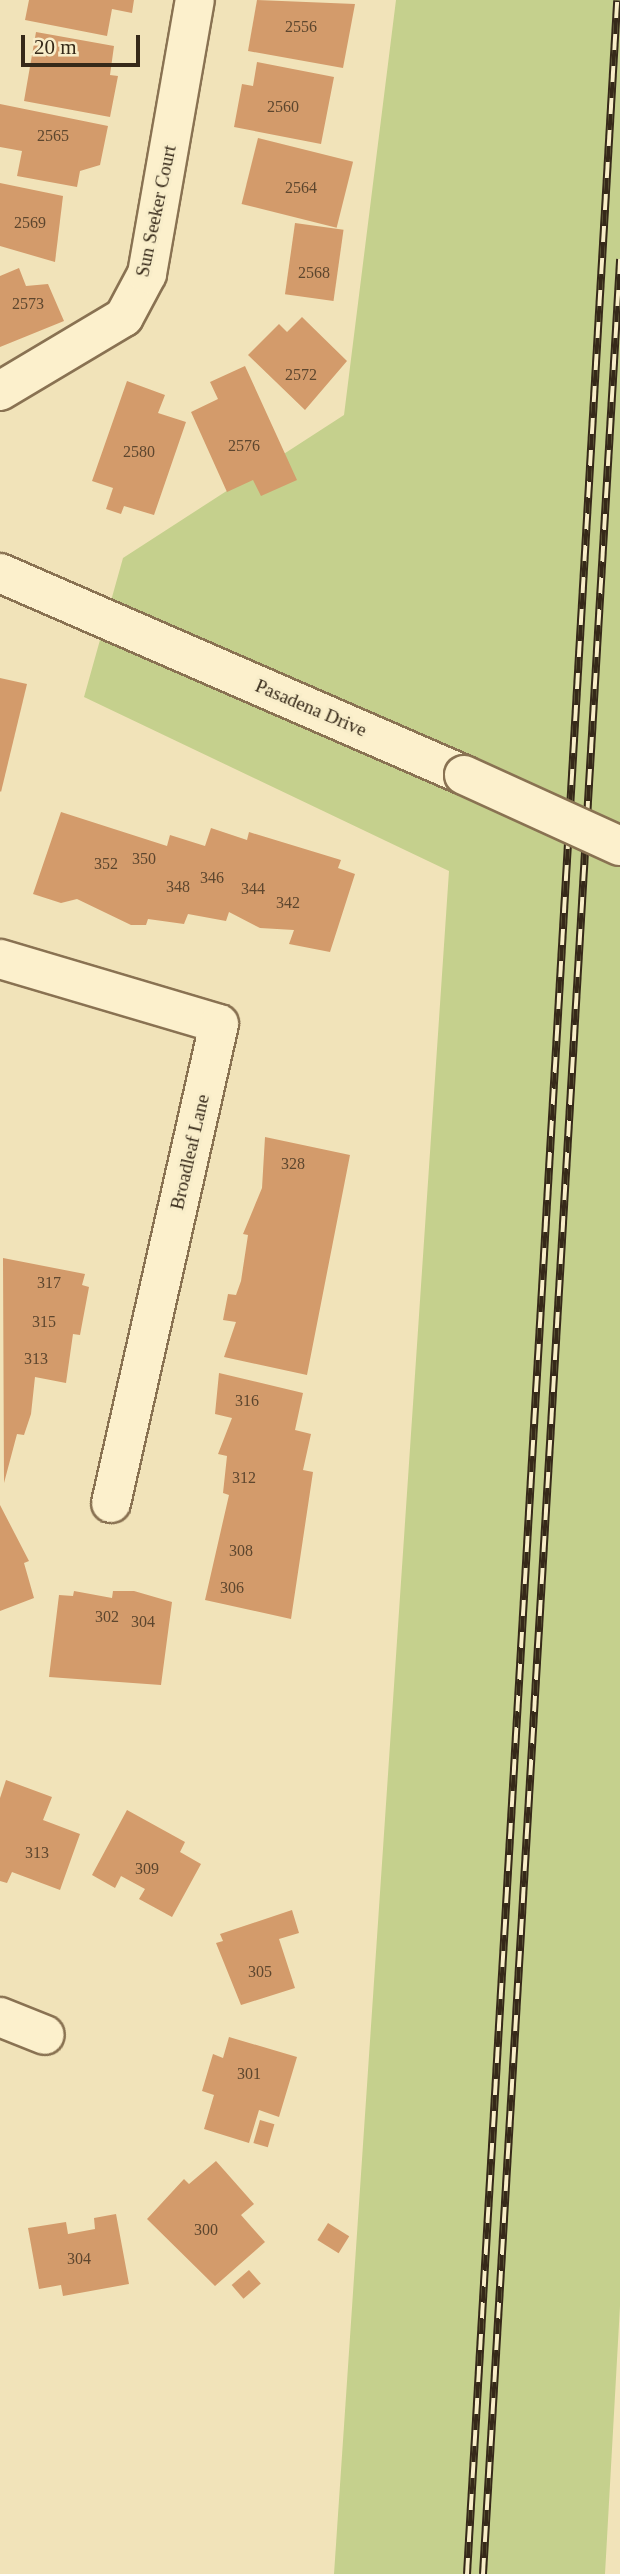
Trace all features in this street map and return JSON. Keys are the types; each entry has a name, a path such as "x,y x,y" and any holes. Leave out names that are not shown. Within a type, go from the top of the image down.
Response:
{"street":[{"name":"Sun Seeker Court","path":"0,391 124,317 147,274 195,0"},
{"name":"Pasadena Drive","path":"0,573 464,775 620,846"},
{"name":"Broadleaf Lane","path":"0,959 219,1024 111,1503"},
{"path":"0,2017 46,2035"}],"green space":[{"path":"396,0 620,0 620,2306 605,2574 334,2574 449,871 84,697 123,558 344,415"}],"building":[{"path":"29,0 134,0 132,13 112,9 107,36 25,20"},
{"path":"257,0 355,4 343,68 248,51"},
{"path":"36,32 114,46 110,75 118,76 110,117 24,101"},
{"path":"257,62 334,77 321,144 234,127 242,84 253,86"},
{"path":"0,104 108,126 100,165 80,171 77,187 17,176 22,151 0,147"},
{"path":"258,138 353,162 337,228 242,204"},
{"path":"0,183 63,196 55,262 0,246"},
{"path":"295,223 344,230 334,301 285,294"},
{"path":"19,268 26,286 48,284 64,321 0,347 0,276"},
{"path":"302,317 347,361 305,410 248,355 279,324 287,332"},
{"path":"245,366 297,480 261,496 253,480 227,492 191,412 218,399 210,382"},
{"path":"127,381 165,395 158,413 186,422 154,515 124,506 121,514 106,509 113,488 92,481"},
{"path":"0,678 27,684 1,792 0,791"},
{"path":"61,812 167,846 170,835 205,846 211,828 247,840 249,832 341,860 338,868 355,874 330,952 289,944 294,930 260,928 229,912 226,921 188,914 184,924 148,919 146,925 131,925 77,899 61,903 33,894"},
{"path":"265,1137 350,1155 307,1375 224,1357 236,1322 223,1320 228,1294 236,1295 241,1281 248,1235 243,1234 262,1188"},
{"path":"3,1258 85,1274 82,1285 89,1287 80,1335 73,1334 66,1383 35,1377 31,1414 24,1435 17,1434 4,1483"},
{"path":"219,1373 303,1393 295,1430 311,1434 303,1470 313,1472 291,1619 205,1600 229,1495 223,1493 227,1456 218,1454 232,1418 215,1414"},
{"path":"0,1505 29,1561 24,1563 34,1598 0,1611"},
{"path":"74,1591 112,1598 113,1591 134,1591 172,1602 161,1685 49,1677 59,1595 73,1596"},
{"path":"6,1780 52,1797 43,1820 80,1834 60,1890 12,1872 7,1883 0,1881 0,1798"},
{"path":"127,1810 185,1842 180,1852 201,1864 172,1917 139,1899 145,1889 121,1876 115,1888 92,1875"},
{"path":"292,1910 299,1933 279,1939 295,1988 241,2005 216,1943 223,1941 220,1934"},
{"path":"229,2037 297,2057 279,2117 259,2110 249,2143 204,2129 214,2095 202,2091 213,2054 223,2058"},
{"path":"260,2120 274,2124 268,2147 253,2143"},
{"path":"216,2161 254,2204 241,2215 265,2242 215,2286 147,2219 184,2179 189,2184"},
{"path":"116,2214 129,2284 63,2296 61,2285 39,2289 28,2228 66,2222 68,2234 95,2229 94,2218"},
{"path":"328,2223 349,2236 339,2253 317,2240"},
{"path":"249,2270 261,2284 243,2299 232,2285"}],"railway":[{"path":"467,2574 617,0"},
{"path":"483,2574 620,259"}]}
